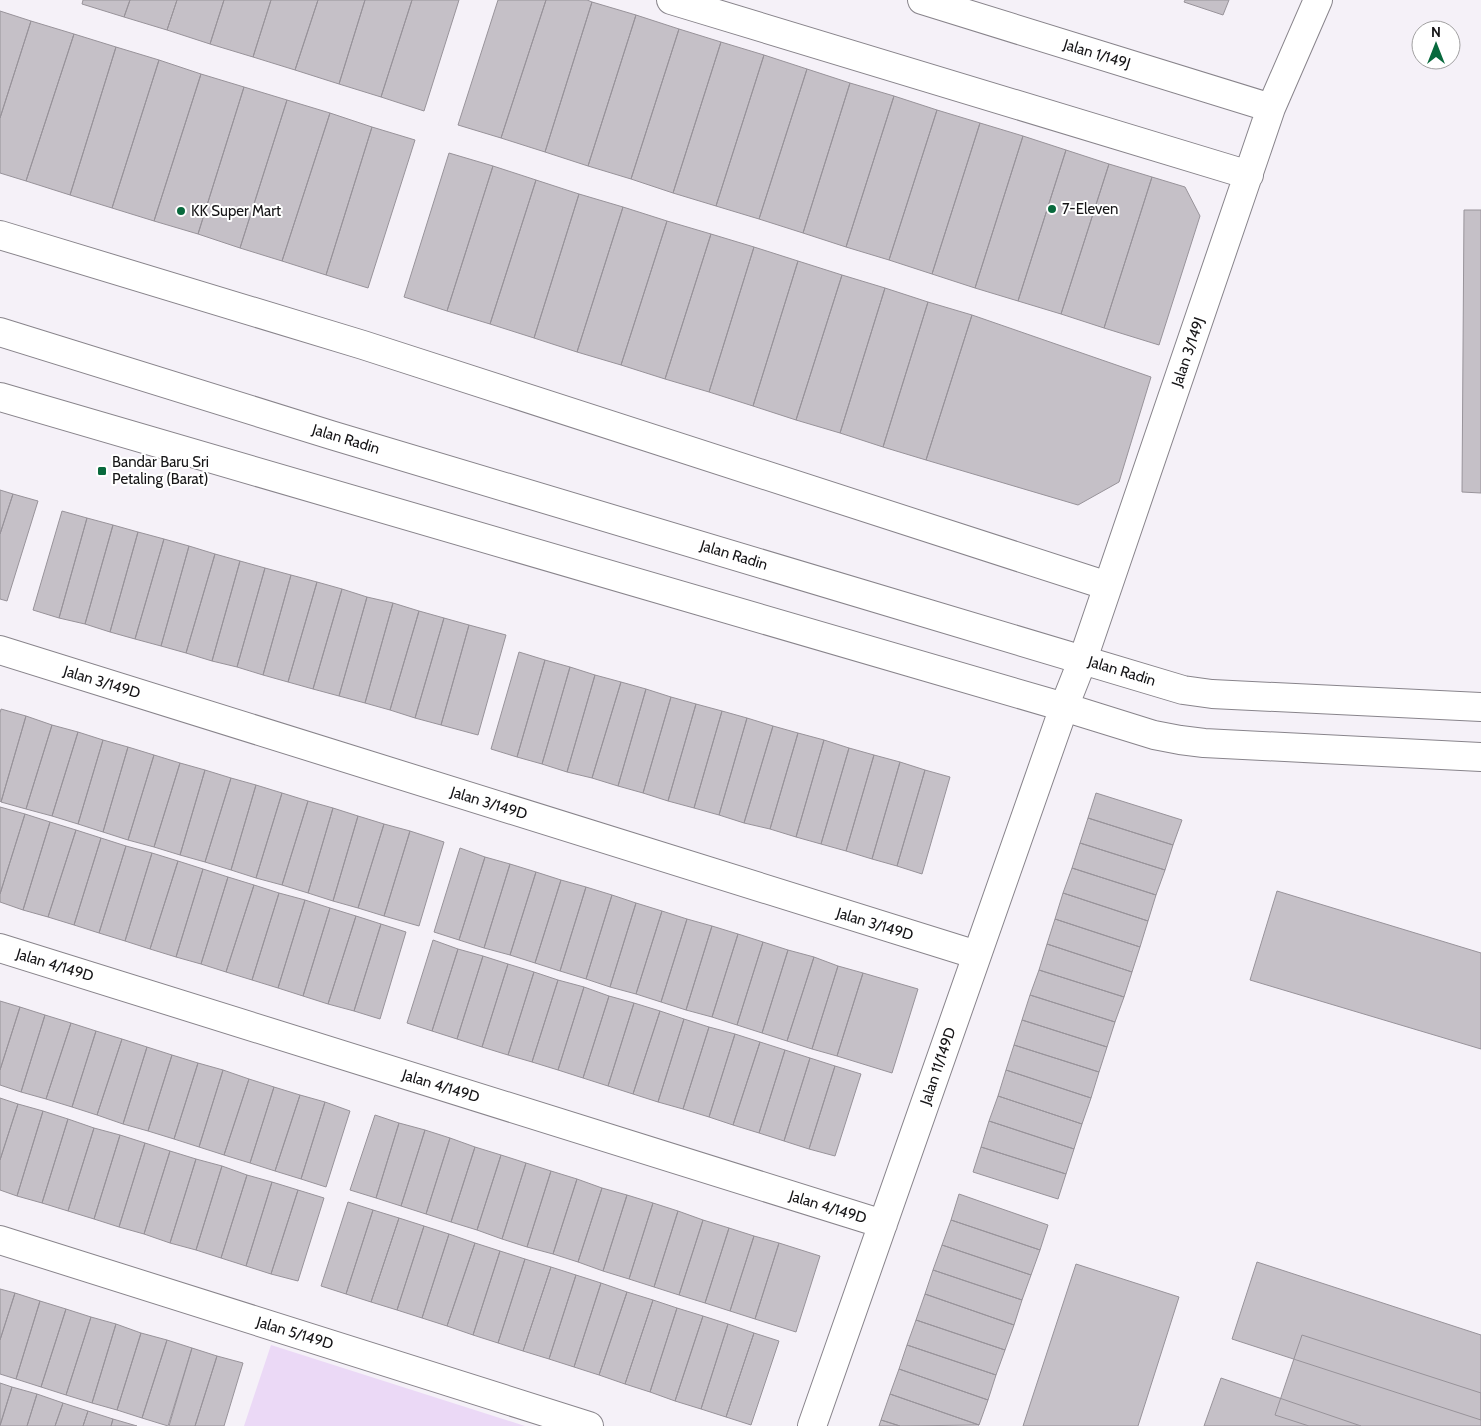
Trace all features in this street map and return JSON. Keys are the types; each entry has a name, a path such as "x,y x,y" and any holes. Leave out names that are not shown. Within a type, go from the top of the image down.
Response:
{"street":[{"path":"671,0 1249,174"},
{"name":"Jalan 1/149J","path":"922,0 1271,108"},
{"name":"Jalan 3/149J","path":"1064,707 1083,659 1271,108 1318,0"},
{"path":"0,235 363,345 1108,586"},
{"name":"Jalan Radin","path":"0,332 340,438 1183,690 1212,694 1481,707"},
{"path":"0,397 1064,707 1154,736 1204,743 1481,757"},
{"name":"Jalan 3/149D","path":"0,650 977,955"},
{"name":"Jalan 11/149D","path":"812,1426 1064,707"},
{"name":"Jalan 4/149D","path":"0,948 883,1224"},
{"name":"Jalan 5/149D","path":"0,1240 589,1426"}],"shaded area":[{"path":"271,1345 525,1426 244,1426"}],"building":[{"path":"83,0 130,0 124,17 82,4"},
{"path":"130,0 177,0 167,30 124,17"},
{"path":"177,0 224,0 210,44 167,30"},
{"path":"224,0 271,0 253,57 210,44"},
{"path":"271,0 318,0 295,70 253,57"},
{"path":"318,0 365,0 339,84 295,70"},
{"path":"365,0 412,0 381,97 339,84"},
{"path":"412,0 459,0 424,111 381,97"},
{"path":"498,0 546,0 501,138 458,125"},
{"path":"546,0 587,0 592,2 545,152 501,138"},
{"path":"1185,0 1229,0 1223,15 1184,2"},
{"path":"592,2 636,15 588,166 545,152"},
{"path":"0,11 31,21 0,118"},
{"path":"636,15 679,29 631,179 588,166"},
{"path":"31,21 74,34 26,181 0,173 0,118"},
{"path":"679,29 721,42 673,193 631,179"},
{"path":"74,34 116,47 70,195 26,181"},
{"path":"721,42 764,55 716,206 673,193"},
{"path":"116,47 159,60 112,208 70,195"},
{"path":"764,55 807,69 759,219 716,206"},
{"path":"159,60 201,74 154,221 112,208"},
{"path":"807,69 850,83 803,233 759,219"},
{"path":"201,74 244,87 198,234 154,221"},
{"path":"850,83 894,96 846,247 803,233"},
{"path":"244,87 287,100 240,248 198,234"},
{"path":"894,96 937,110 889,260 846,247"},
{"path":"287,100 330,113 282,261 240,248"},
{"path":"937,110 980,123 932,274 889,260"},
{"path":"330,113 372,127 326,275 282,261"},
{"path":"980,123 1023,136 975,288 932,274"},
{"path":"372,127 415,140 368,288 326,275"},
{"path":"1023,136 1066,150 1018,301 975,288"},
{"path":"1066,150 1109,164 1061,314 1018,301"},
{"path":"449,153 493,166 447,311 404,297"},
{"path":"1109,164 1152,177 1104,328 1061,314"},
{"path":"493,166 536,180 490,324 447,311"},
{"path":"1152,177 1185,187 1200,216 1159,345 1104,328"},
{"path":"536,180 579,194 534,338 490,324"},
{"path":"579,194 623,207 577,352 534,338"},
{"path":"623,207 667,221 621,365 577,352"},
{"path":"1464,210 1481,210 1481,493 1462,492"},
{"path":"667,221 711,234 665,379 621,365"},
{"path":"711,234 754,247 709,392 665,379"},
{"path":"754,247 798,261 753,406 709,392"},
{"path":"798,261 842,275 796,420 753,406"},
{"path":"842,275 885,288 840,433 796,420"},
{"path":"885,288 928,302 883,447 840,433"},
{"path":"928,302 972,315 926,460 883,447"},
{"path":"972,315 1151,377 1119,482 1078,505 926,460"},
{"path":"0,490 13,494 0,534"},
{"path":"13,494 38,501 7,601 0,599 0,534"},
{"path":"62,511 87,518 59,618 33,610"},
{"path":"87,518 113,525 85,624 59,618"},
{"path":"113,525 138,532 110,632 85,624"},
{"path":"138,532 164,539 135,639 110,632"},
{"path":"164,539 189,546 161,646 135,639"},
{"path":"189,546 215,554 186,653 161,646"},
{"path":"215,554 240,561 212,661 186,653"},
{"path":"240,561 265,568 237,667 212,661"},
{"path":"265,568 291,575 263,675 237,667"},
{"path":"291,575 317,582 288,682 263,675"},
{"path":"317,582 342,589 313,689 288,682"},
{"path":"342,589 367,597 339,696 313,689"},
{"path":"367,597 393,603 365,703 339,696"},
{"path":"393,603 419,611 390,710 365,703"},
{"path":"419,611 444,618 415,718 390,710"},
{"path":"444,618 469,625 441,725 415,718"},
{"path":"469,625 506,635 478,735 441,725"},
{"path":"519,652 545,660 517,757 491,749"},
{"path":"545,660 570,667 542,764 517,757"},
{"path":"570,667 595,675 567,772 542,764"},
{"path":"595,675 621,682 592,778 567,772"},
{"path":"621,682 646,689 618,786 592,778"},
{"path":"646,689 671,697 643,793 618,786"},
{"path":"671,697 696,704 668,801 643,793"},
{"path":"696,704 722,711 694,808 668,801"},
{"path":"1,709 26,716 1,802 0,713"},
{"path":"722,711 747,718 719,815 694,808"},
{"path":"26,716 52,725 26,809 1,802"},
{"path":"747,718 773,726 744,823 719,815"},
{"path":"52,725 78,732 52,816 26,809"},
{"path":"773,726 798,733 770,829 744,823"},
{"path":"78,732 103,740 78,824 52,816"},
{"path":"798,733 824,740 796,837 770,829"},
{"path":"103,740 128,747 103,832 78,824"},
{"path":"824,740 849,748 821,844 796,837"},
{"path":"128,747 154,755 128,840 103,832"},
{"path":"849,748 874,755 846,851 821,844"},
{"path":"154,755 180,763 154,847 128,840"},
{"path":"874,755 900,762 872,859 846,851"},
{"path":"900,762 925,770 897,866 872,859"},
{"path":"180,763 205,770 180,855 154,847"},
{"path":"205,770 231,778 205,862 180,855"},
{"path":"925,770 950,777 922,874 897,866"},
{"path":"231,778 256,785 231,870 205,862"},
{"path":"256,785 282,793 256,878 231,870"},
{"path":"282,793 308,801 282,885 256,878"},
{"path":"1096,793 1182,820 1173,845 1088,818"},
{"path":"308,801 333,808 308,893 282,885"},
{"path":"0,807 25,814 0,894"},
{"path":"333,808 358,816 333,901 308,893"},
{"path":"25,814 50,822 23,910 0,902 0,894"},
{"path":"358,816 384,824 358,908 333,901"},
{"path":"1088,818 1173,845 1165,870 1080,843"},
{"path":"50,822 76,830 48,917 23,910"},
{"path":"384,824 410,831 384,916 358,908"},
{"path":"76,830 101,838 74,925 48,917"},
{"path":"410,831 444,842 419,926 384,916"},
{"path":"101,838 126,846 99,933 74,925"},
{"path":"1080,843 1165,870 1156,895 1072,868"},
{"path":"126,846 152,853 125,941 99,933"},
{"path":"460,848 485,857 459,940 434,932"},
{"path":"152,853 178,861 150,949 125,941"},
{"path":"485,857 510,864 484,948 459,940"},
{"path":"178,861 203,869 176,957 150,949"},
{"path":"510,864 536,872 510,955 484,948"},
{"path":"1072,868 1156,895 1148,921 1063,893"},
{"path":"203,869 228,877 201,964 176,957"},
{"path":"536,872 561,880 535,963 510,955"},
{"path":"228,877 254,885 226,972 201,964"},
{"path":"561,880 586,887 560,971 535,963"},
{"path":"254,885 279,893 252,980 226,972"},
{"path":"586,887 612,895 586,979 560,971"},
{"path":"1277,891 1481,953 1481,1049 1250,980"},
{"path":"279,893 305,900 278,988 252,980"},
{"path":"1063,893 1148,921 1140,947 1055,919"},
{"path":"612,895 636,903 610,987 586,979"},
{"path":"305,900 330,908 303,996 278,988"},
{"path":"636,903 662,911 636,994 610,987"},
{"path":"330,908 356,916 328,1004 303,996"},
{"path":"662,911 687,919 661,1002 636,994"},
{"path":"356,916 381,924 354,1011 328,1004"},
{"path":"687,919 712,926 686,1010 661,1002"},
{"path":"1055,919 1140,947 1132,972 1047,944"},
{"path":"381,924 406,932 380,1019 354,1011"},
{"path":"712,926 738,934 712,1017 686,1010"},
{"path":"738,934 763,942 737,1025 712,1017"},
{"path":"433,940 458,949 432,1031 407,1023"},
{"path":"763,942 788,950 762,1033 737,1025"},
{"path":"1047,944 1132,972 1124,997 1039,970"},
{"path":"458,949 483,956 457,1039 432,1031"},
{"path":"788,950 814,957 787,1041 762,1033"},
{"path":"483,956 508,964 482,1047 457,1039"},
{"path":"814,957 838,966 812,1049 787,1041"},
{"path":"508,964 534,972 508,1055 482,1047"},
{"path":"838,966 863,973 837,1056 812,1049"},
{"path":"1039,970 1124,997 1115,1022 1030,995"},
{"path":"534,972 558,980 532,1062 508,1055"},
{"path":"863,973 918,989 892,1073 837,1056"},
{"path":"558,980 584,987 558,1070 532,1062"},
{"path":"584,987 609,996 583,1078 558,1070"},
{"path":"1030,995 1115,1022 1107,1047 1022,1020"},
{"path":"609,996 634,1003 608,1086 583,1078"},
{"path":"0,1001 20,1007 0,1070"},
{"path":"634,1003 660,1011 633,1094 608,1086"},
{"path":"20,1007 45,1015 21,1092 0,1085 0,1070"},
{"path":"660,1011 684,1019 658,1102 633,1094"},
{"path":"45,1015 71,1023 46,1099 21,1092"},
{"path":"684,1019 709,1027 683,1109 658,1102"},
{"path":"1022,1020 1107,1047 1099,1072 1014,1045"},
{"path":"71,1023 96,1031 72,1107 46,1099"},
{"path":"709,1027 735,1034 709,1117 683,1109"},
{"path":"96,1031 122,1039 97,1115 72,1107"},
{"path":"735,1034 760,1042 733,1125 709,1117"},
{"path":"122,1039 147,1047 123,1124 97,1115"},
{"path":"760,1042 785,1050 759,1133 733,1125"},
{"path":"1014,1045 1099,1072 1091,1098 1006,1070"},
{"path":"147,1047 172,1055 148,1131 123,1124"},
{"path":"785,1050 810,1058 784,1141 759,1133"},
{"path":"172,1055 198,1063 174,1139 148,1131"},
{"path":"810,1058 835,1066 809,1149 784,1141"},
{"path":"198,1063 223,1070 199,1147 174,1139"},
{"path":"835,1066 861,1074 835,1156 809,1149"},
{"path":"223,1070 249,1079 224,1155 199,1147"},
{"path":"1006,1070 1091,1098 1082,1124 998,1096"},
{"path":"249,1079 274,1087 250,1163 224,1155"},
{"path":"274,1087 300,1095 275,1171 250,1163"},
{"path":"300,1095 325,1102 301,1179 275,1171"},
{"path":"998,1096 1082,1124 1074,1149 989,1121"},
{"path":"0,1098 18,1104 0,1160"},
{"path":"325,1102 350,1111 326,1187 301,1179"},
{"path":"18,1104 43,1111 17,1196 0,1190 0,1160"},
{"path":"43,1111 68,1119 42,1203 17,1196"},
{"path":"375,1115 399,1123 376,1198 350,1190"},
{"path":"68,1119 94,1128 68,1211 42,1203"},
{"path":"989,1121 1074,1149 1066,1174 981,1147"},
{"path":"399,1123 425,1130 401,1206 376,1198"},
{"path":"94,1128 120,1135 94,1219 68,1211"},
{"path":"425,1130 450,1138 426,1214 401,1206"},
{"path":"120,1135 145,1143 119,1227 94,1219"},
{"path":"450,1138 475,1147 451,1222 426,1214"},
{"path":"145,1143 170,1151 144,1234 119,1227"},
{"path":"475,1147 501,1155 477,1230 451,1222"},
{"path":"981,1147 1066,1174 1058,1199 973,1172"},
{"path":"170,1151 196,1159 170,1243 144,1234"},
{"path":"501,1155 526,1163 502,1239 477,1230"},
{"path":"196,1159 222,1166 196,1250 170,1243"},
{"path":"526,1163 551,1171 527,1247 502,1239"},
{"path":"222,1166 247,1175 221,1258 196,1250"},
{"path":"551,1171 577,1179 553,1254 527,1247"},
{"path":"247,1175 272,1182 246,1266 221,1258"},
{"path":"577,1179 602,1188 578,1262 553,1254"},
{"path":"272,1182 298,1190 271,1274 246,1266"},
{"path":"602,1188 627,1195 603,1271 578,1262"},
{"path":"298,1190 324,1198 298,1281 271,1274"},
{"path":"959,1194 1048,1225 1040,1250 951,1220"},
{"path":"627,1195 653,1203 629,1279 603,1271"},
{"path":"348,1202 373,1210 346,1294 321,1286"},
{"path":"653,1203 678,1211 654,1287 629,1279"},
{"path":"373,1210 399,1218 371,1302 346,1294"},
{"path":"678,1211 703,1220 679,1295 654,1287"},
{"path":"399,1218 424,1226 397,1310 371,1302"},
{"path":"703,1220 729,1228 705,1303 679,1295"},
{"path":"951,1220 1040,1250 1031,1275 942,1245"},
{"path":"424,1226 449,1234 422,1318 397,1310"},
{"path":"729,1228 754,1236 730,1311 705,1303"},
{"path":"449,1234 475,1243 447,1326 422,1318"},
{"path":"754,1236 779,1243 755,1319 730,1311"},
{"path":"475,1243 500,1251 473,1335 447,1326"},
{"path":"779,1243 820,1256 796,1332 755,1319"},
{"path":"942,1245 1031,1275 1022,1300 933,1270"},
{"path":"500,1251 525,1259 498,1343 473,1335"},
{"path":"525,1259 551,1267 523,1351 498,1343"},
{"path":"1257,1262 1481,1335 1481,1420 1232,1339"},
{"path":"1076,1264 1179,1297 1138,1426 1023,1426"},
{"path":"551,1267 576,1275 549,1359 523,1351"},
{"path":"933,1270 1022,1300 1014,1325 925,1294"},
{"path":"576,1275 601,1283 574,1367 549,1359"},
{"path":"601,1283 627,1292 599,1375 574,1367"},
{"path":"0,1289 15,1293 0,1340"},
{"path":"627,1292 653,1300 625,1384 599,1375"},
{"path":"15,1293 40,1301 16,1379 0,1374 0,1340"},
{"path":"925,1294 1014,1325 1005,1350 916,1320"},
{"path":"653,1300 677,1308 650,1392 625,1384"},
{"path":"40,1301 66,1309 41,1387 16,1379"},
{"path":"677,1308 703,1316 675,1401 650,1392"},
{"path":"66,1309 91,1317 66,1395 41,1387"},
{"path":"703,1316 728,1324 701,1409 675,1401"},
{"path":"91,1317 116,1324 92,1403 66,1395"},
{"path":"916,1320 1005,1350 996,1375 907,1345"},
{"path":"116,1324 141,1333 117,1410 92,1403"},
{"path":"728,1324 754,1333 726,1417 701,1409"},
{"path":"141,1333 167,1340 142,1418 117,1410"},
{"path":"754,1333 779,1341 751,1425 726,1417"},
{"path":"1302,1335 1481,1393 1481,1426 1309,1426 1275,1415"},
{"path":"167,1340 192,1348 168,1426 142,1418"},
{"path":"907,1345 996,1375 988,1400 899,1369"},
{"path":"192,1348 217,1356 195,1426 169,1426"},
{"path":"217,1356 243,1363 224,1426 195,1426"},
{"path":"899,1369 988,1400 979,1425 890,1394"},
{"path":"1221,1378 1361,1426 1204,1426"},
{"path":"0,1383 12,1387 0,1425"},
{"path":"12,1387 37,1394 27,1426 0,1426"},
{"path":"37,1394 63,1403 55,1426 27,1426"},
{"path":"890,1394 979,1425 900,1426 881,1420"},
{"path":"63,1403 88,1411 83,1426 55,1426"},
{"path":"88,1411 113,1419 111,1426 83,1426"},
{"path":"113,1419 137,1426 111,1426"},
{"path":"881,1420 900,1426 879,1426"}],"place":[{"name":"7-Eleven","path":"1052,209"},
{"name":"KK Super Mart","path":"181,211"},
{"name":"Bandar Baru Sri Petaling (Barat)","path":"102,471"}]}
